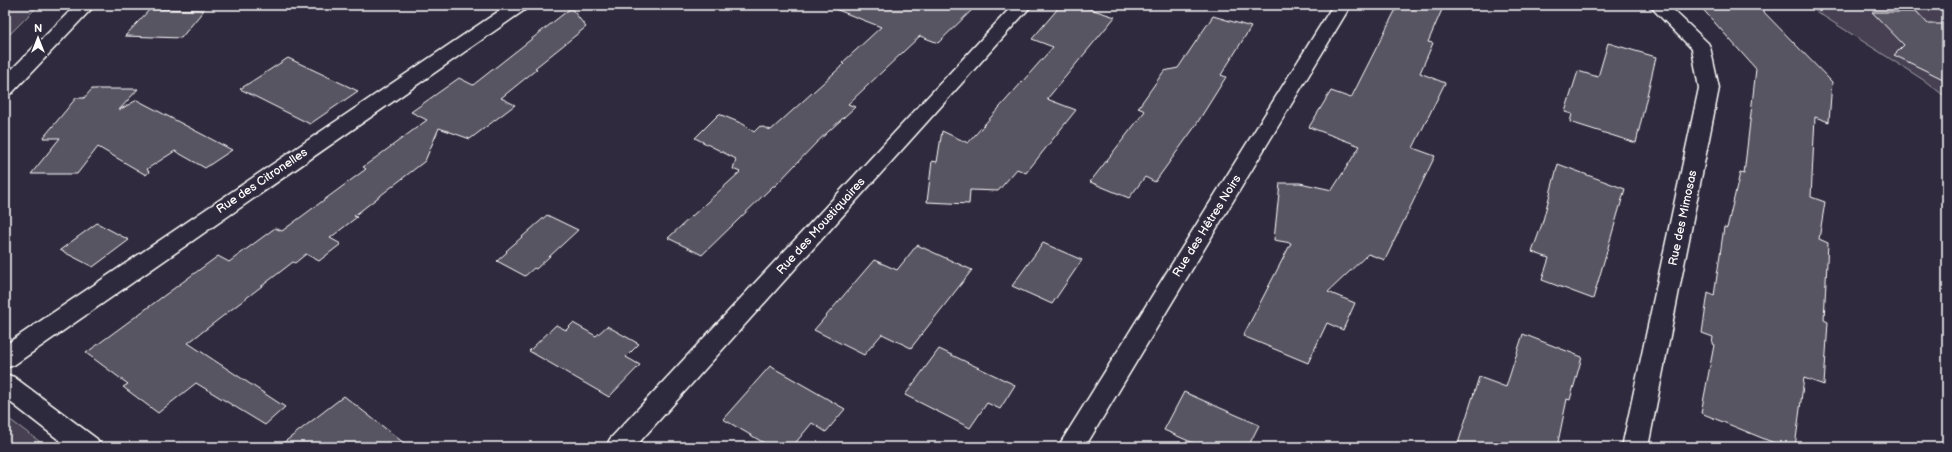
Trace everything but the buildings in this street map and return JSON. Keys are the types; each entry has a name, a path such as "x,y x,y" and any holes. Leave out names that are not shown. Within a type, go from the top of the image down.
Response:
{"street":[{"path":"5,88 86,5"},
{"name":"Rue des Citronelles","path":"5,358 520,5"},
{"name":"Rue des Moustiquaires","path":"619,447 1023,5"},
{"name":"Rue des Hêtres Noirs","path":"1071,447 1342,5"},
{"name":"Rue des Mimosas","path":"1635,447 1709,88 1702,47 1658,5"},
{"path":"5,384 88,447"}],"shaded area":[{"path":"5,5 39,5 5,39"},
{"path":"1806,5 1947,5 1947,98 1925,81"},
{"path":"5,416 47,447 5,447"}]}
